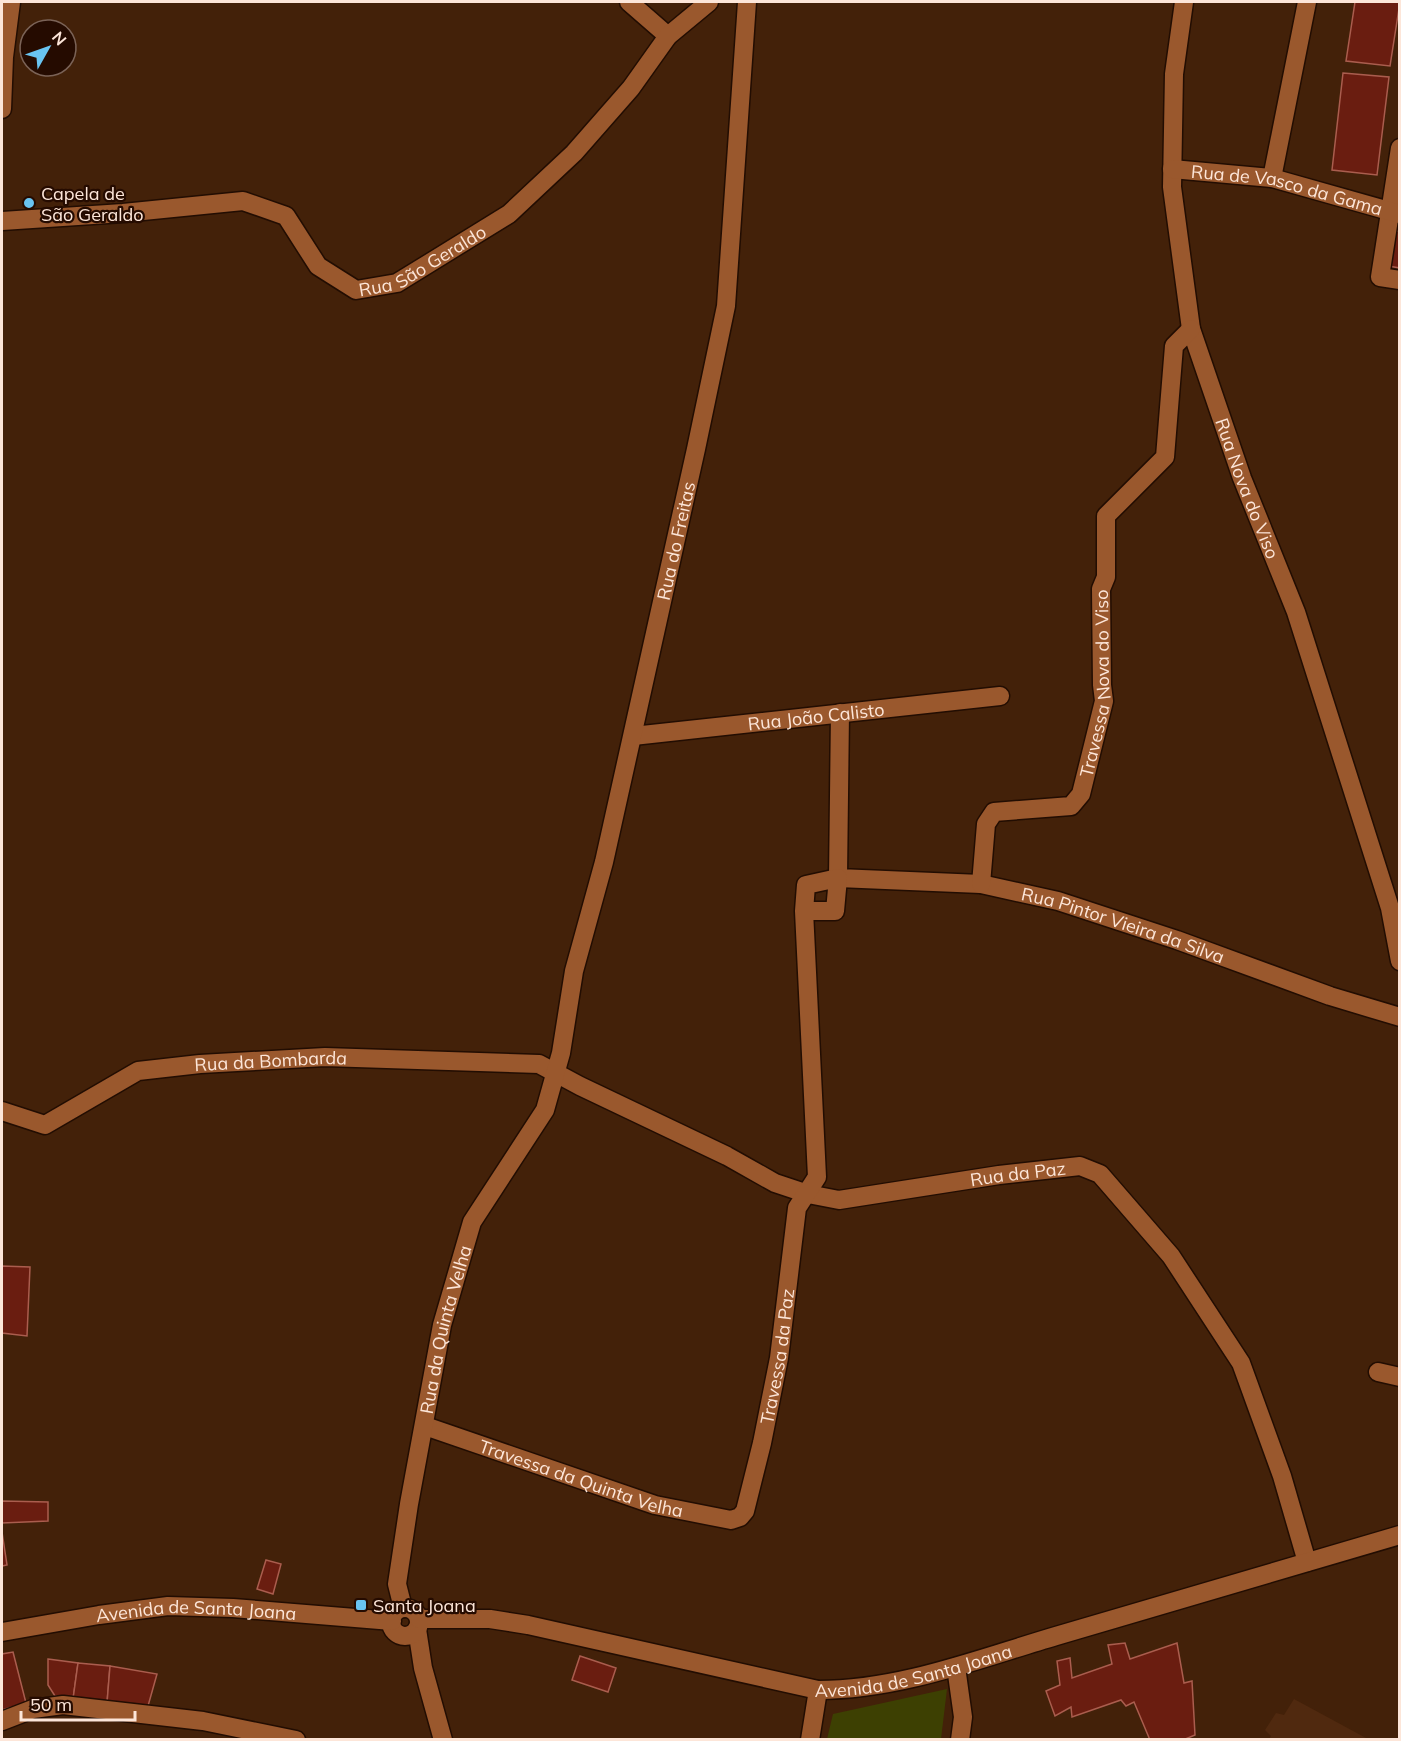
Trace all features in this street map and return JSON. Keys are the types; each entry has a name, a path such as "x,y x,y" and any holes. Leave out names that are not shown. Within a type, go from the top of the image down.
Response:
{"street":[{"path":"2,110 4,57 11,2"},
{"path":"629,2 668,36"},
{"name":"Rua São Geraldo","path":"2,221 123,213 243,201 286,216 318,266 356,290 397,283 509,214 574,153 631,88 668,36 709,2"},
{"name":"Rua do Freitas","path":"555,1074 561,1053 574,971 604,862 633,736 726,306 747,2"},
{"name":"Rua Nova do Viso","path":"1184,2 1174,74 1172,187 1191,329 1242,478 1296,612 1390,908 1400,961"},
{"path":"1272,178 1308,2"},
{"path":"1400,148 1395,213 1380,278 1400,280"},
{"name":"Rua de Vasco da Gama","path":"1172,169 1272,178 1395,213"},
{"name":"Travessa Nova do Viso","path":"981,884 986,824 994,812 1071,806 1081,794 1104,701 1101,589 1106,577 1106,516 1165,457 1174,346 1191,329"},
{"name":"Rua João Calisto","path":"633,736 1000,696"},
{"path":"804,911 835,910 838,878 840,713"},
{"name":"Rua Pintor Vieira da Silva","path":"804,911 806,885 838,878 981,884 1058,900 1177,940 1330,996 1400,1017"},
{"name":"Travessa da Paz","path":"740,1517 745,1511 762,1443 779,1358 797,1208 817,1177 804,911"},
{"name":"Rua da Bombarda","path":"2,1111 45,1125 138,1071 200,1064 325,1057 539,1064 555,1074"},
{"name":"Rua da Paz","path":"555,1074 727,1156 775,1183 807,1194 839,1200 999,1175 1080,1166 1100,1174 1171,1256 1241,1364 1282,1476 1306,1562"},
{"name":"Rua da Quinta Velha","path":"397,1615 398,1584 409,1504 442,1325 472,1222 545,1110 555,1074"},
{"path":"1377,1372 1400,1377"},
{"name":"Travessa da Quinta Velha","path":"425,1426 655,1504 731,1520 740,1517"},
{"name":"Avenida de Santa Joana","path":"418,1624 490,1619 528,1625 818,1690 849,1690 877,1686 956,1667 1400,1535"},
{"name":"Avenida de Santa Joana","path":"2,1632 168,1606 397,1615"},
{"path":"397,1615 411,1609 418,1624 423,1668 443,1740"},
{"path":"956,1667 963,1717 960,1740"},
{"path":"810,1740 818,1690"},
{"path":"2,1721 33,1709 63,1705 203,1721 296,1740"}],"shaded area":[{"path":"947,1689 941,1739 827,1739 833,1714"},
{"path":"1294,1699 1366,1738 1365,1740 1269,1739 1271,1736 1265,1730 1276,1713 1284,1715"}],"building":[{"path":"1355,2 1400,2 1390,66 1346,61"},
{"path":"1343,73 1389,77 1377,175 1332,170"},
{"path":"1394,231 1400,231 1400,268 1388,266"},
{"path":"2,1266 30,1267 27,1336 2,1333"},
{"path":"2,1501 48,1502 48,1521 2,1523"},
{"path":"2,1532 7,1565 2,1566"},
{"path":"266,1560 281,1564 273,1594 257,1589"},
{"path":"1125,1643 1130,1659 1177,1643 1184,1683 1192,1681 1195,1735 1183,1740 1150,1740 1134,1702 1126,1706 1121,1700 1072,1717 1071,1707 1055,1716 1046,1691 1060,1685 1057,1661 1070,1658 1072,1678 1112,1664 1108,1645"},
{"path":"13,1652 26,1703 2,1710 2,1654"},
{"path":"580,1656 616,1668 608,1692 572,1680"},
{"path":"48,1659 78,1663 73,1699 55,1696 48,1685"},
{"path":"78,1663 110,1666 107,1703 73,1699"},
{"path":"110,1666 157,1674 148,1706 107,1703"}],"place":[{"name":"Capela de São Geraldo","path":"29,203"},
{"name":"Santa Joana","path":"361,1605"}]}
